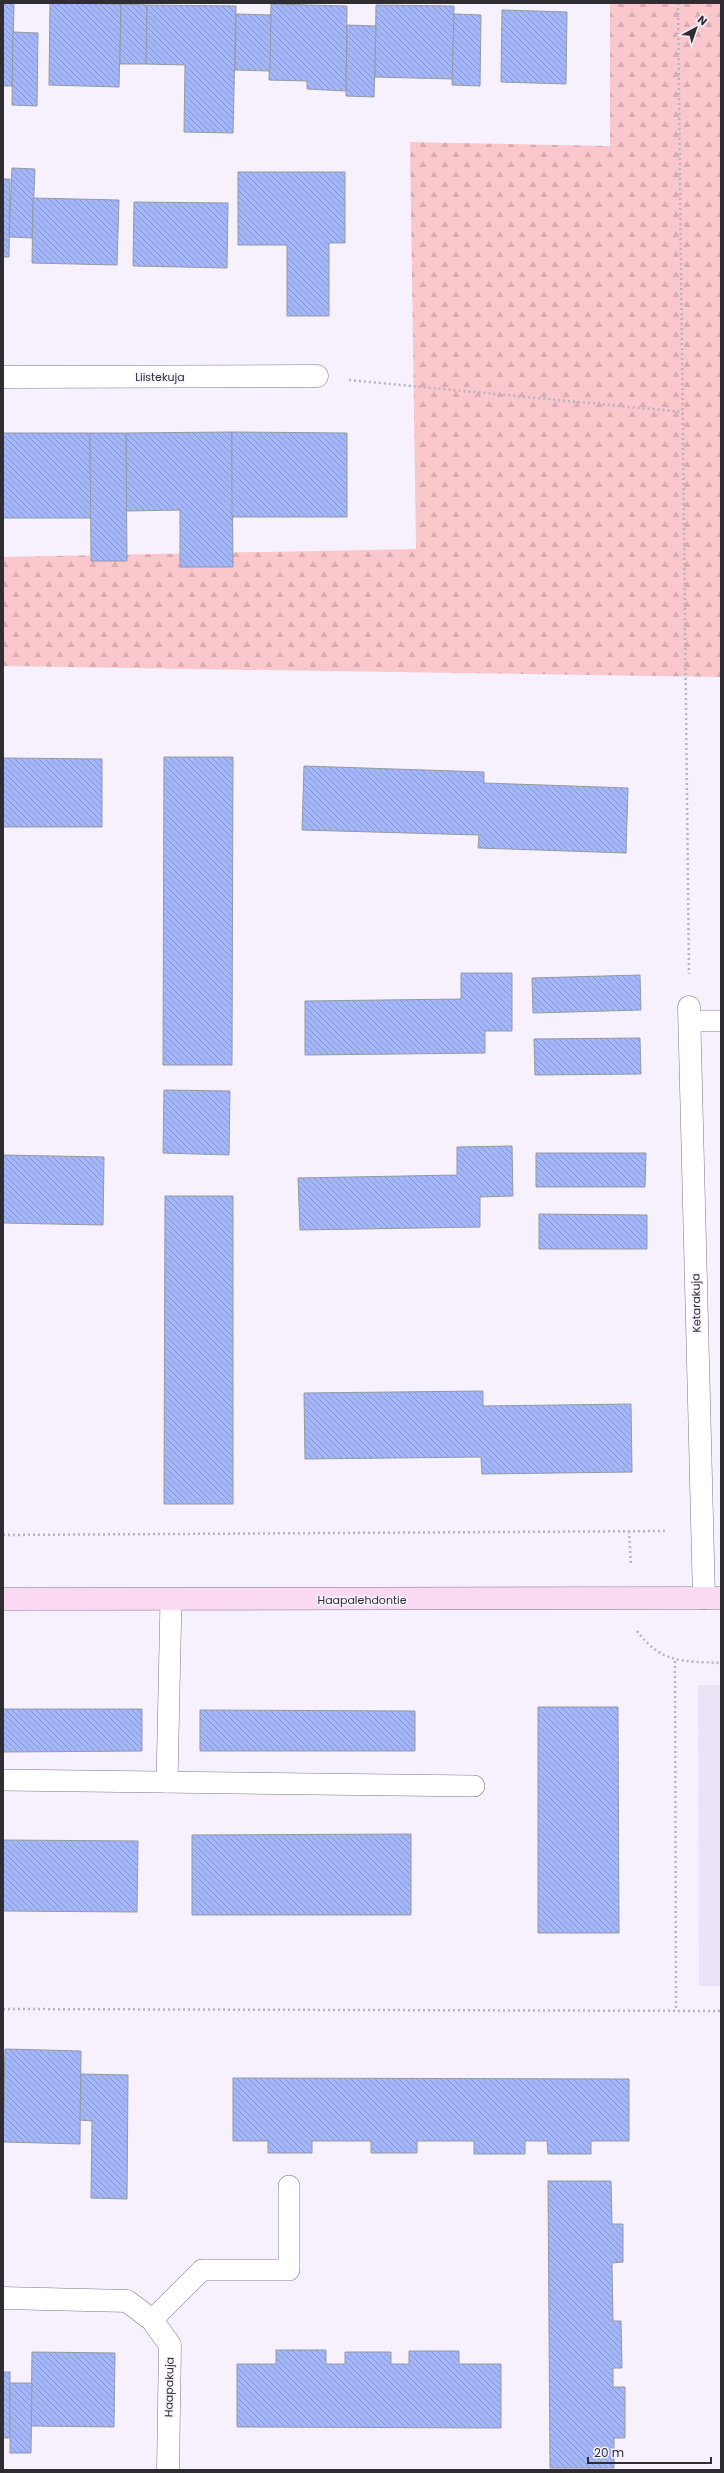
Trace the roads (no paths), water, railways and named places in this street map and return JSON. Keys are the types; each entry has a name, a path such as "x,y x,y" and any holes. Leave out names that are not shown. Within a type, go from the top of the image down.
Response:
{"street":[{"name":"Liistekuja","path":"3,377 317,376"},
{"name":"Ketarakuja","path":"689,1014 702,1530 712,1598"},
{"name":"Haapalehdontie","path":"3,1599 171,1600 712,1598"},
{"name":"Haapakuja","path":"3,2298 127,2301 152,2320 170,2345 168,2470"}],"lane":[{"path":"689,1014 721,1021"},
{"path":"167,1782 171,1600"},
{"path":"3,1780 474,1786"},
{"path":"152,2320 202,2270 289,2270 290,2186"}]}
